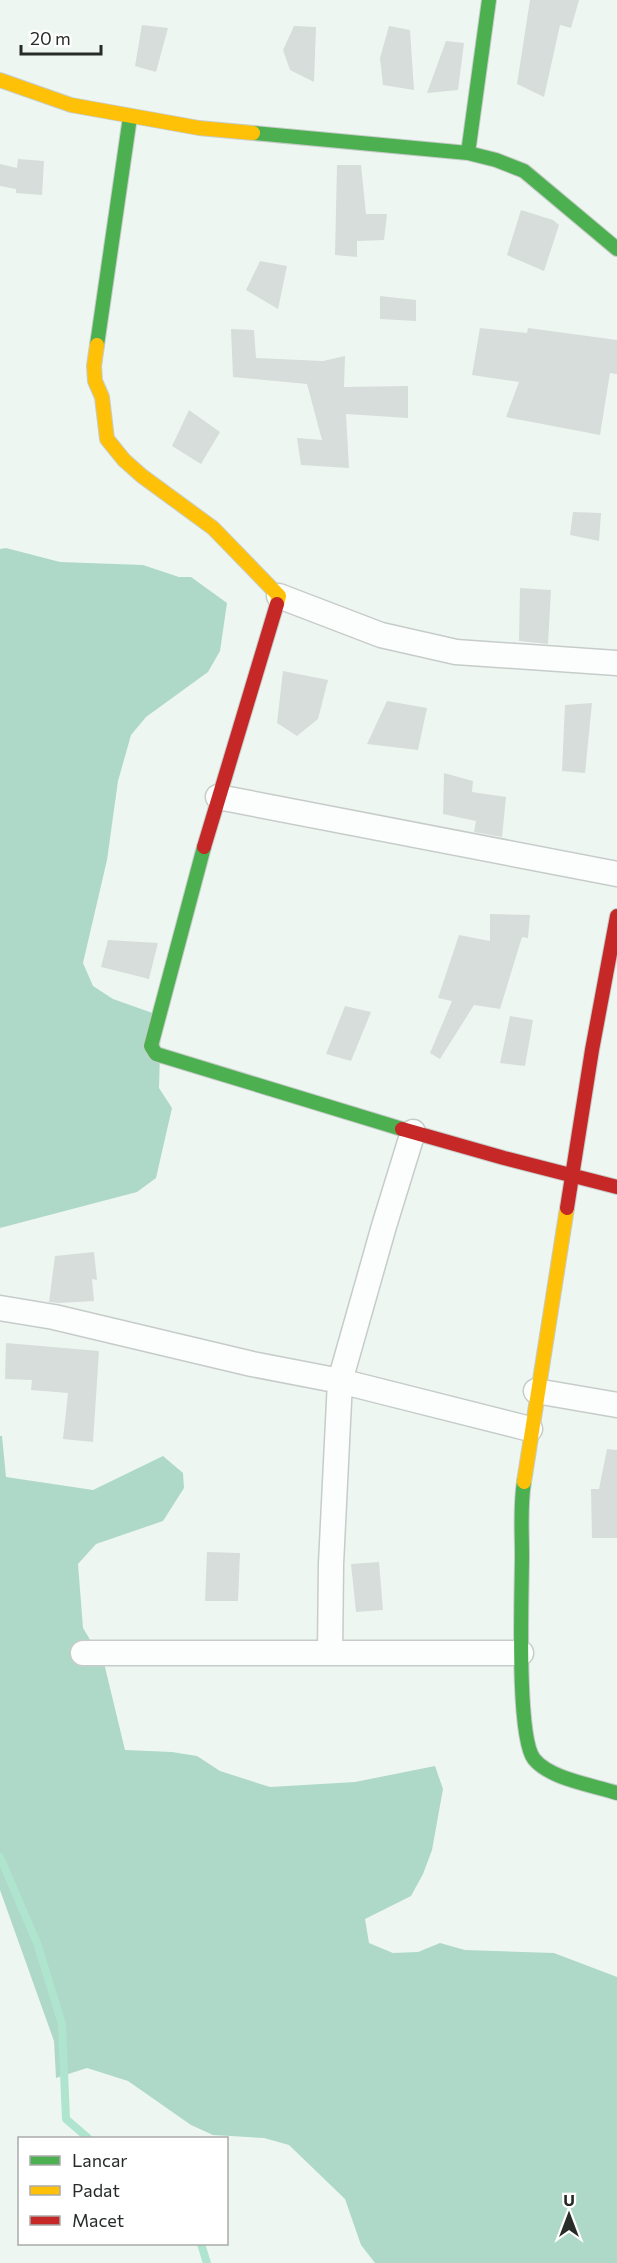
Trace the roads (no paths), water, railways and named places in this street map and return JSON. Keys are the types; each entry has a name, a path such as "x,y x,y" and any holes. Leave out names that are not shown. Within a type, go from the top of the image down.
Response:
{"street":[{"path":"468,153 489,0"},
{"path":"0,80 71,105 130,117 199,128 468,153 496,160 524,171 617,249"},
{"path":"130,117 94,366 95,381 102,398 107,439 124,460 213,528 279,596 381,635 456,652 617,663"},
{"path":"279,596 218,797 152,1039 151,1046 154,1052 414,1132 617,1187"},
{"path":"218,797 617,874"},
{"path":"617,916 592,1050 530,1429 523,1486 521,1653 525,1729 530,1752 534,1759 549,1772 617,1793"},
{"path":"330,1653 331,1564 340,1381 384,1226 414,1132"},
{"path":"0,1308 54,1317 252,1364 340,1381 530,1429"},
{"path":"536,1390 617,1405"},
{"path":"83,1653 521,1653"}],"waterway":[{"path":"0,1857 37,1943 62,2024 66,2119 87,2137"},
{"path":"201,2245 207,2263"}]}
